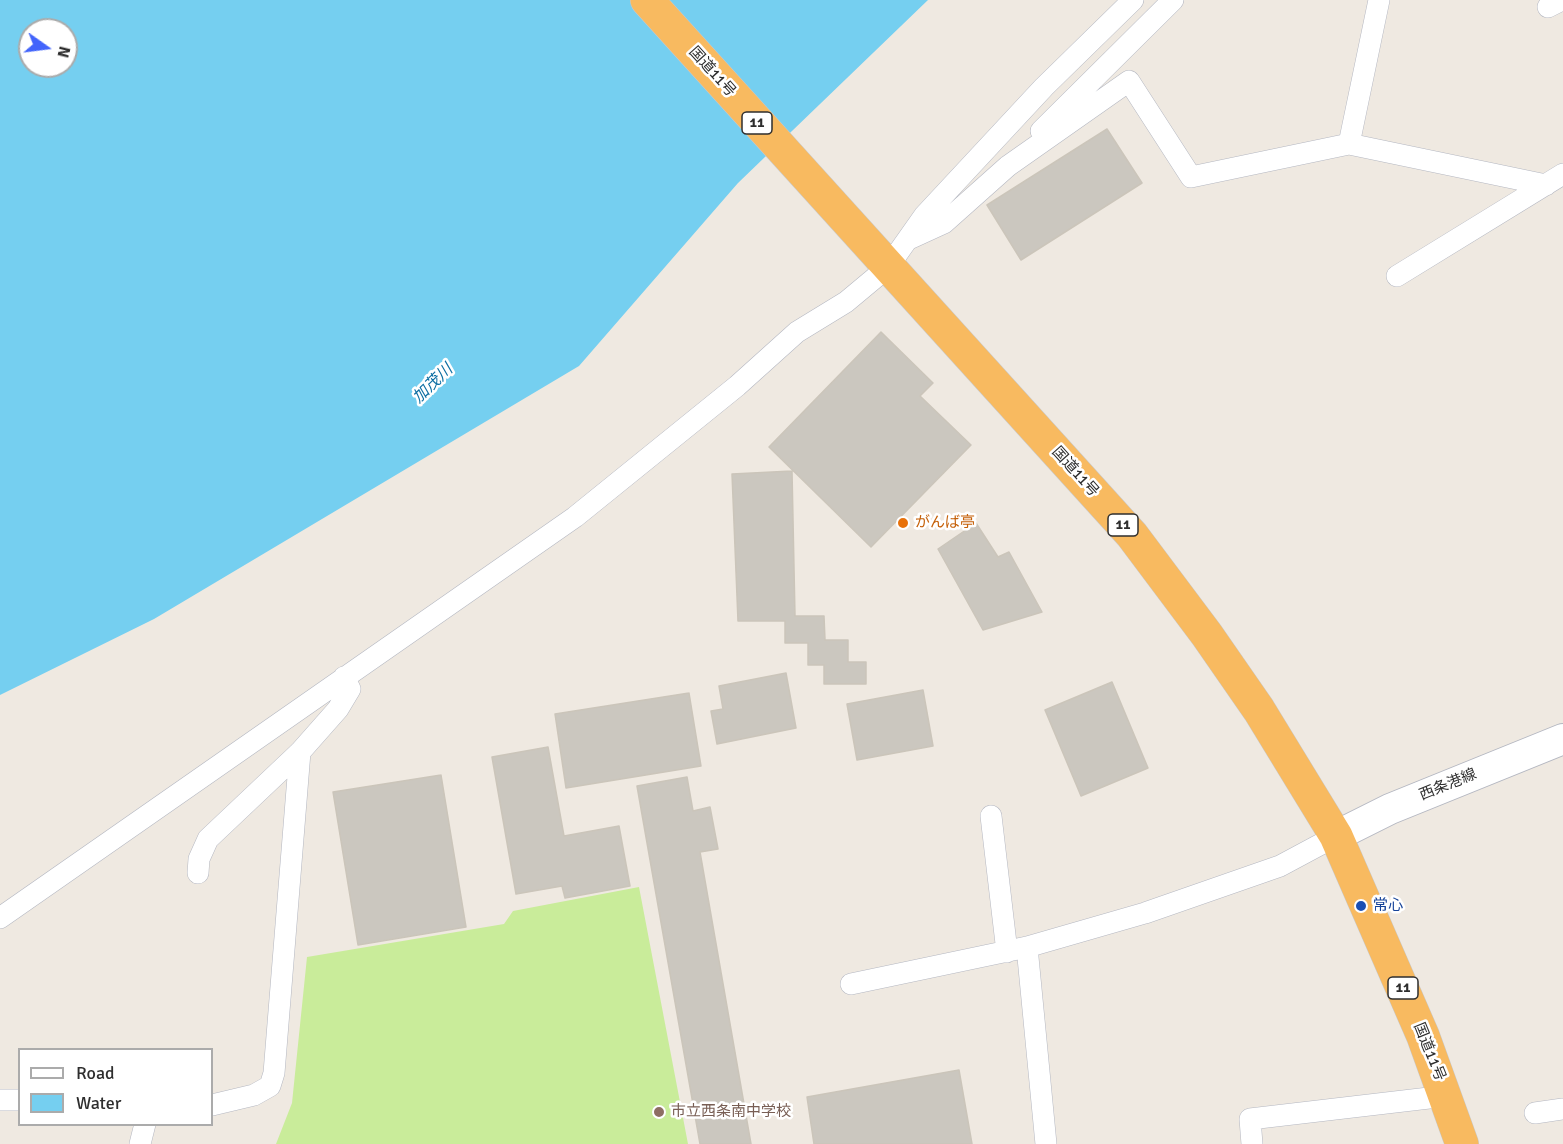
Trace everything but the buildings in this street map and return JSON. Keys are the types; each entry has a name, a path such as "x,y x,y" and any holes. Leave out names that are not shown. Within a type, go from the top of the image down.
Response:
{"highway":[{"name":"国道11号","path":"647,0 1132,535 1259,710 1336,836 1387,950 1446,1096 1462,1144"}],"main road":[{"name":"西条港線","path":"1336,836 1390,809 1563,740"}],"street":[{"path":"908,239 924,216 1044,87 1133,0"},
{"path":"0,918 575,517 737,386 797,332 846,302 878,256 944,223 1008,166 1103,67 1173,0"},
{"path":"1349,144 1379,0"},
{"path":"1008,166 1129,81 1191,177 1349,144 1554,180"},
{"path":"1397,276 1554,180"},
{"path":"198,873 199,860 208,839 300,752 338,709 350,689 344,677"},
{"path":"213,1105 254,1095 270,1086 274,1072 300,752"},
{"path":"991,816 1017,950 1046,1144"},
{"path":"851,984 1017,950 1145,913 1280,866 1336,836"},
{"path":"0,934 21,902"},
{"path":"1252,1144 1250,1119 1446,1096"},
{"path":"0,1100 18,1100"},
{"path":"1535,1113 1563,1109"},
{"path":"140,1144 145,1126"}],"green space":[{"path":"639,887 688,1144 276,1144 292,1103 307,957 504,924 513,911"}],"water":[{"name":"加茂川","path":"0,0 928,0 738,183 579,366 154,619 0,695"}],"place":[{"name":"がんば亭","path":"903,523"},
{"name":"常心","path":"1361,906"},
{"name":"市立西条南中学校","path":"659,1112"}]}
